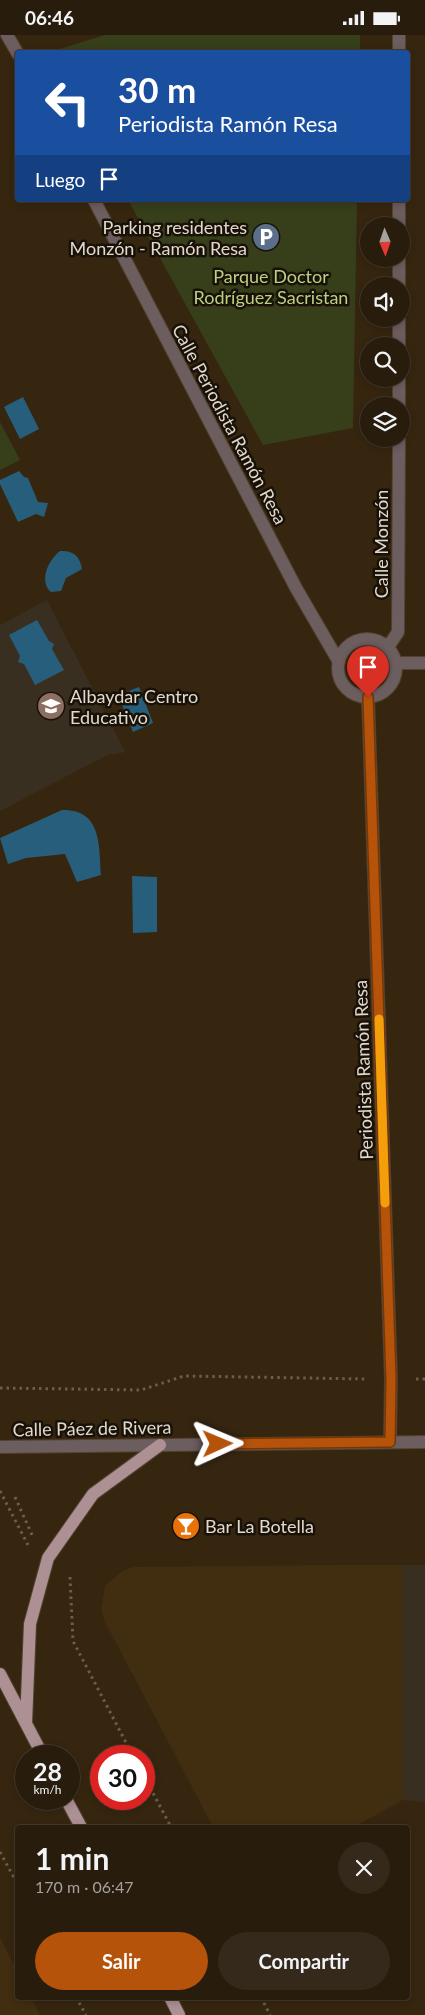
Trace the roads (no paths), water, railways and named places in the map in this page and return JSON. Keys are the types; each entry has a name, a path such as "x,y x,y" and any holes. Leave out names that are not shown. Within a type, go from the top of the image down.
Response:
{"main road":[{"path":"26,1723 30,1624 48,1558 93,1494 160,1445"},
{"path":"0,1673 37,1745"},
{"path":"72,1810 80,1825"},
{"path":"172,2000 179,2015"}],"street":[{"path":"8,35 16,50"},
{"path":"399,35 399,50"},
{"name":"Calle Periodista Ramón Resa","path":"95,202 296,588 339,662"},
{"path":"399,202 399,217"},
{"name":"Calle Monzón","path":"388,647 398,632 399,447"},
{"path":"360,639 378,641 388,647 396,663 395,678 390,687 382,693 368,697 353,693 345,687 338,669 344,650 351,643 360,639"},
{"path":"396,663 425,663"},
{"name":"Periodista Ramón Resa","path":"368,697 391,1379 390,1442"},
{"name":"Calle Páez de Rivera","path":"0,1447 425,1442"}],"water":[{"path":"23,397 39,429 20,439 4,407"},
{"path":"19,471 24,477 28,478 38,502 48,503 44,517 36,514 18,522 0,484 0,480"},
{"path":"60,551 72,553 78,557 82,569 66,578 61,591 51,592 45,582 46,570 52,559"},
{"path":"37,620 49,641 54,644 52,649 64,670 35,685 24,664 18,662 20,656 9,635"},
{"path":"139,687 153,723 133,732 118,695"},
{"path":"62,810 75,811 85,816 91,822 96,831 98,841 101,875 77,882 65,854 26,858 8,864 0,838"},
{"path":"132,876 157,877 157,932 133,933"}],"place":[{"name":"Parking residentes Monzón - Ramón Resa","path":"266,237"},
{"name":"Albaydar Centro Educativo","path":"51,706"},
{"name":"Bar La Botella","path":"186,1526"}],"park label":[{"name":"Parque Doctor Rodríguez Sacristan","path":"271,286"}]}
